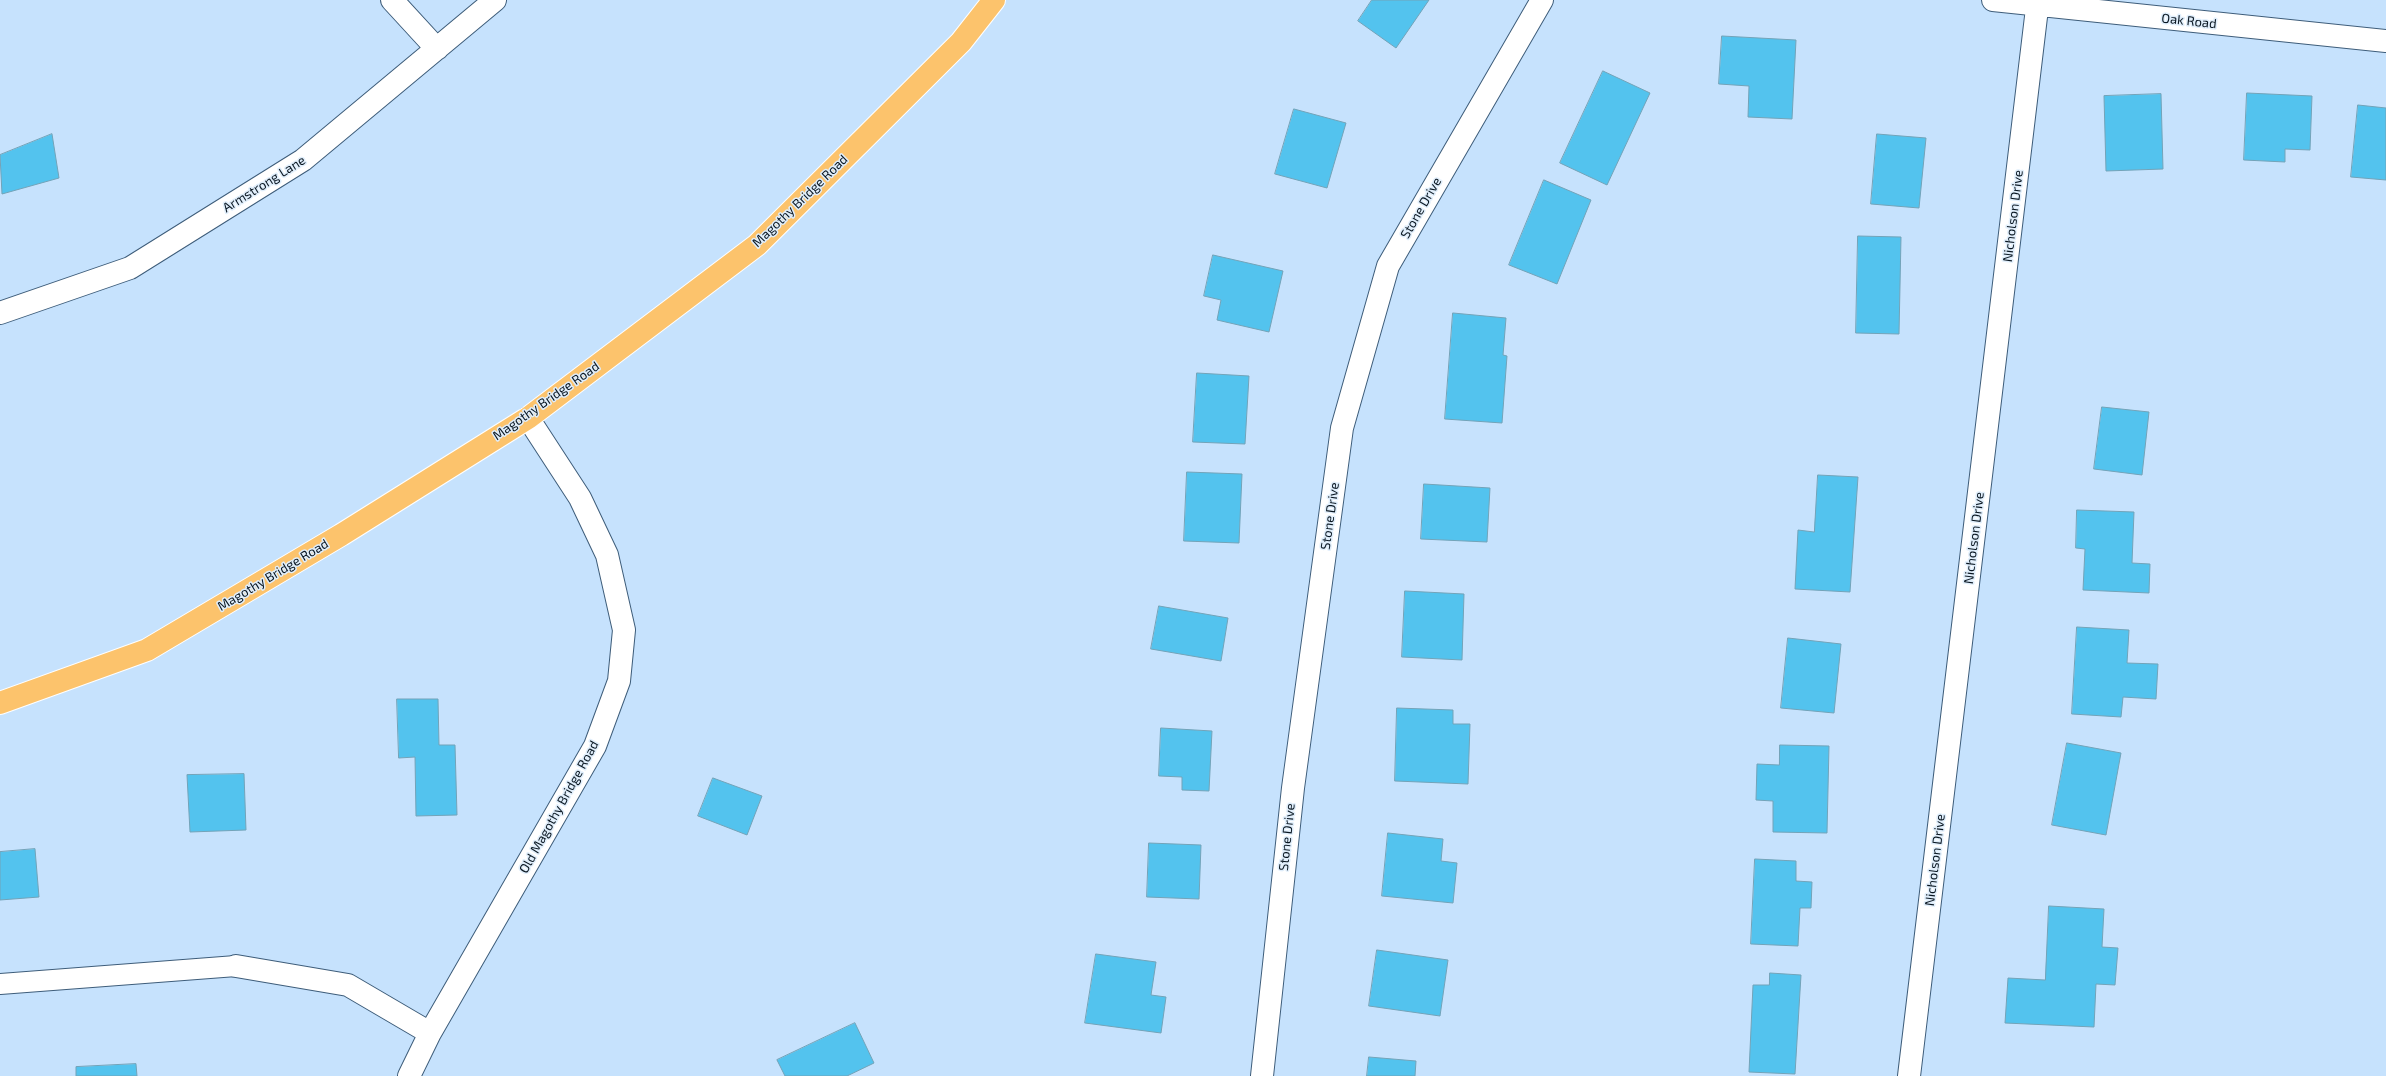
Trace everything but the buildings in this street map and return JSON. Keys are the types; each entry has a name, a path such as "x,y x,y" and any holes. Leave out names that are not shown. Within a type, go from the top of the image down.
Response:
{"main road":[{"name":"Magothy Bridge Road","path":"0,703 147,650 341,535 528,418 757,245 961,42 994,0"}],"street":[{"path":"392,0 437,49"},
{"name":"Armstrong Lane","path":"0,313 130,268 303,160 495,0"},
{"name":"Stone Drive","path":"1262,1076 1292,788 1342,428 1388,266 1542,0"},
{"name":"Oak Road","path":"1993,0 2038,3 2386,41"},
{"name":"Nicholson Drive","path":"1909,1076 2038,3"},
{"name":"Old Magothy Bridge Road","path":"409,1076 430,1033 595,746 619,681 624,630 607,555 580,498 528,418"},
{"path":"236,966 348,985 430,1033"}],"lane":[{"path":"0,984 236,966"}]}
